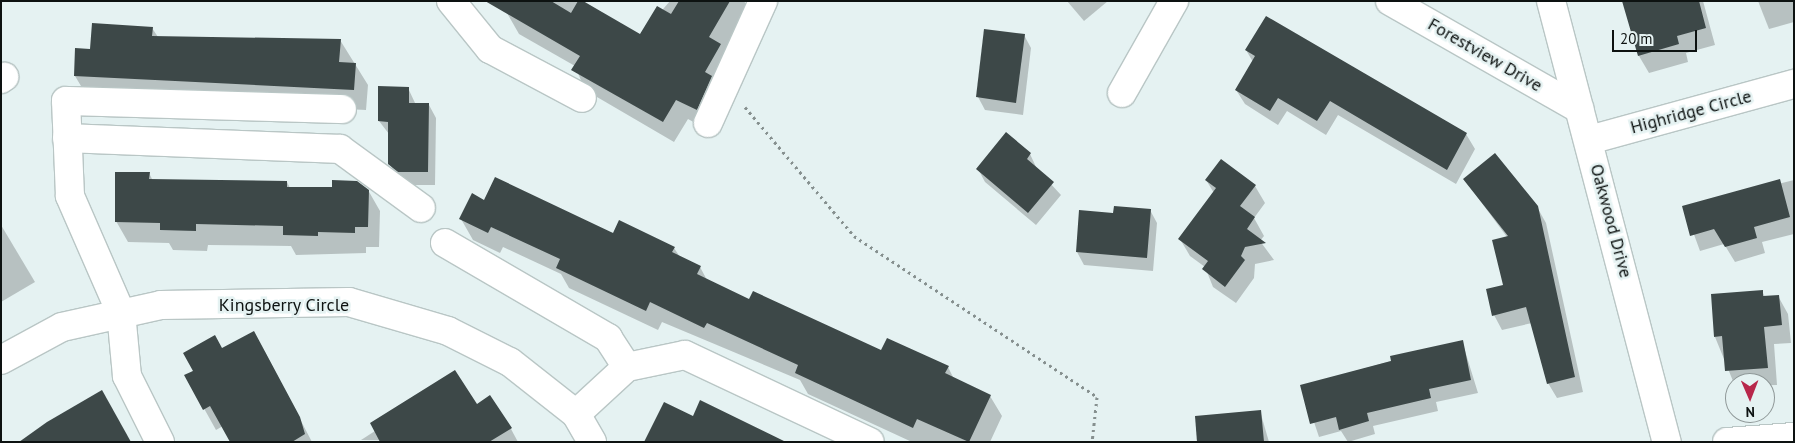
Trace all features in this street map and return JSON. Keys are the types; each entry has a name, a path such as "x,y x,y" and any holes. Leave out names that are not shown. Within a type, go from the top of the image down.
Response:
{"street":[{"path":"708,122 763,1"},
{"path":"1122,93 1174,1"},
{"name":"Forestview Drive","path":"1390,1 1579,109"},
{"name":"Oakwood Drive","path":"1550,1 1589,140 1667,442"},
{"path":"455,3 490,49 582,98"},
{"name":"Highridge Circle","path":"1589,140 1794,84"},
{"path":"160,442 127,376 121,313 70,196 66,101 342,109"},
{"path":"67,138 340,149 421,208"},
{"path":"446,243 608,338 627,367"},
{"name":"Kingsberry Circle","path":"1,360 62,327 161,305 350,302 448,331 510,362 576,414 592,442"},
{"path":"576,414 627,367 685,356 870,442"},
{"path":"1727,442 1794,437"}],"path":[{"path":"725,84 854,236 1097,397 1092,442"}],"building":[{"path":"485,1 551,1 571,13 578,1 583,1 640,34 657,6 671,14 679,1 730,1 709,37 721,44 705,72 712,76 697,110 676,100 663,122 571,70 580,56"},
{"path":"1622,1 1699,1 1706,28 1677,36 1679,44 1638,56"},
{"path":"1266,16 1467,133 1447,170 1330,101 1317,121 1278,98 1270,111 1235,90 1255,56 1245,50"},
{"path":"92,23 153,27 152,36 341,39 339,62 356,63 354,90 74,76 75,48 90,49"},
{"path":"984,29 1025,34 1016,103 976,97"},
{"path":"378,86 409,87 409,103 429,103 428,172 398,172 388,164 388,122 378,121"},
{"path":"1006,132 1031,153 1027,159 1054,182 1028,213 976,169"},
{"path":"1495,153 1538,206 1575,377 1547,384 1526,307 1492,316 1486,289 1503,285 1492,240 1508,236 1463,179"},
{"path":"1221,159 1256,185 1240,206 1255,217 1247,229 1266,243 1245,247 1241,256 1245,260 1225,287 1202,269 1208,261 1178,239 1216,188 1205,180"},
{"path":"115,172 150,172 149,179 287,181 287,187 332,187 332,180 357,181 369,190 368,227 355,227 355,233 318,232 318,236 283,235 283,226 196,224 196,231 160,230 160,223 115,222"},
{"path":"495,177 613,233 619,220 675,247 672,252 701,266 697,274 749,299 753,291 881,350 887,338 949,366 945,373 991,395 969,442 917,419 913,428 795,373 798,365 707,323 704,328 650,302 646,311 556,268 560,259 491,227 488,233 459,219 472,193 484,200"},
{"path":"1780,179 1790,217 1754,227 1757,238 1725,247 1714,229 1690,236 1682,206"},
{"path":"1114,206 1151,209 1147,258 1076,252 1079,210 1113,213"},
{"path":"1763,290 1763,296 1779,295 1782,325 1764,327 1768,368 1725,371 1722,336 1714,337 1711,294"},
{"path":"254,331 300,417 305,434 292,442 230,442 210,406 203,410 184,375 193,371 183,353 215,335 222,348"},
{"path":"1463,340 1471,380 1429,389 1431,398 1367,413 1369,421 1339,430 1336,417 1310,424 1300,385 1391,361 1390,356"},
{"path":"455,370 477,404 490,395 512,428 489,442 380,442 370,423"},
{"path":"102,390 131,442 19,442 47,422"},
{"path":"700,400 786,442 644,442 664,402 693,416"},
{"path":"1261,410 1264,442 1197,442 1195,416"}]}
